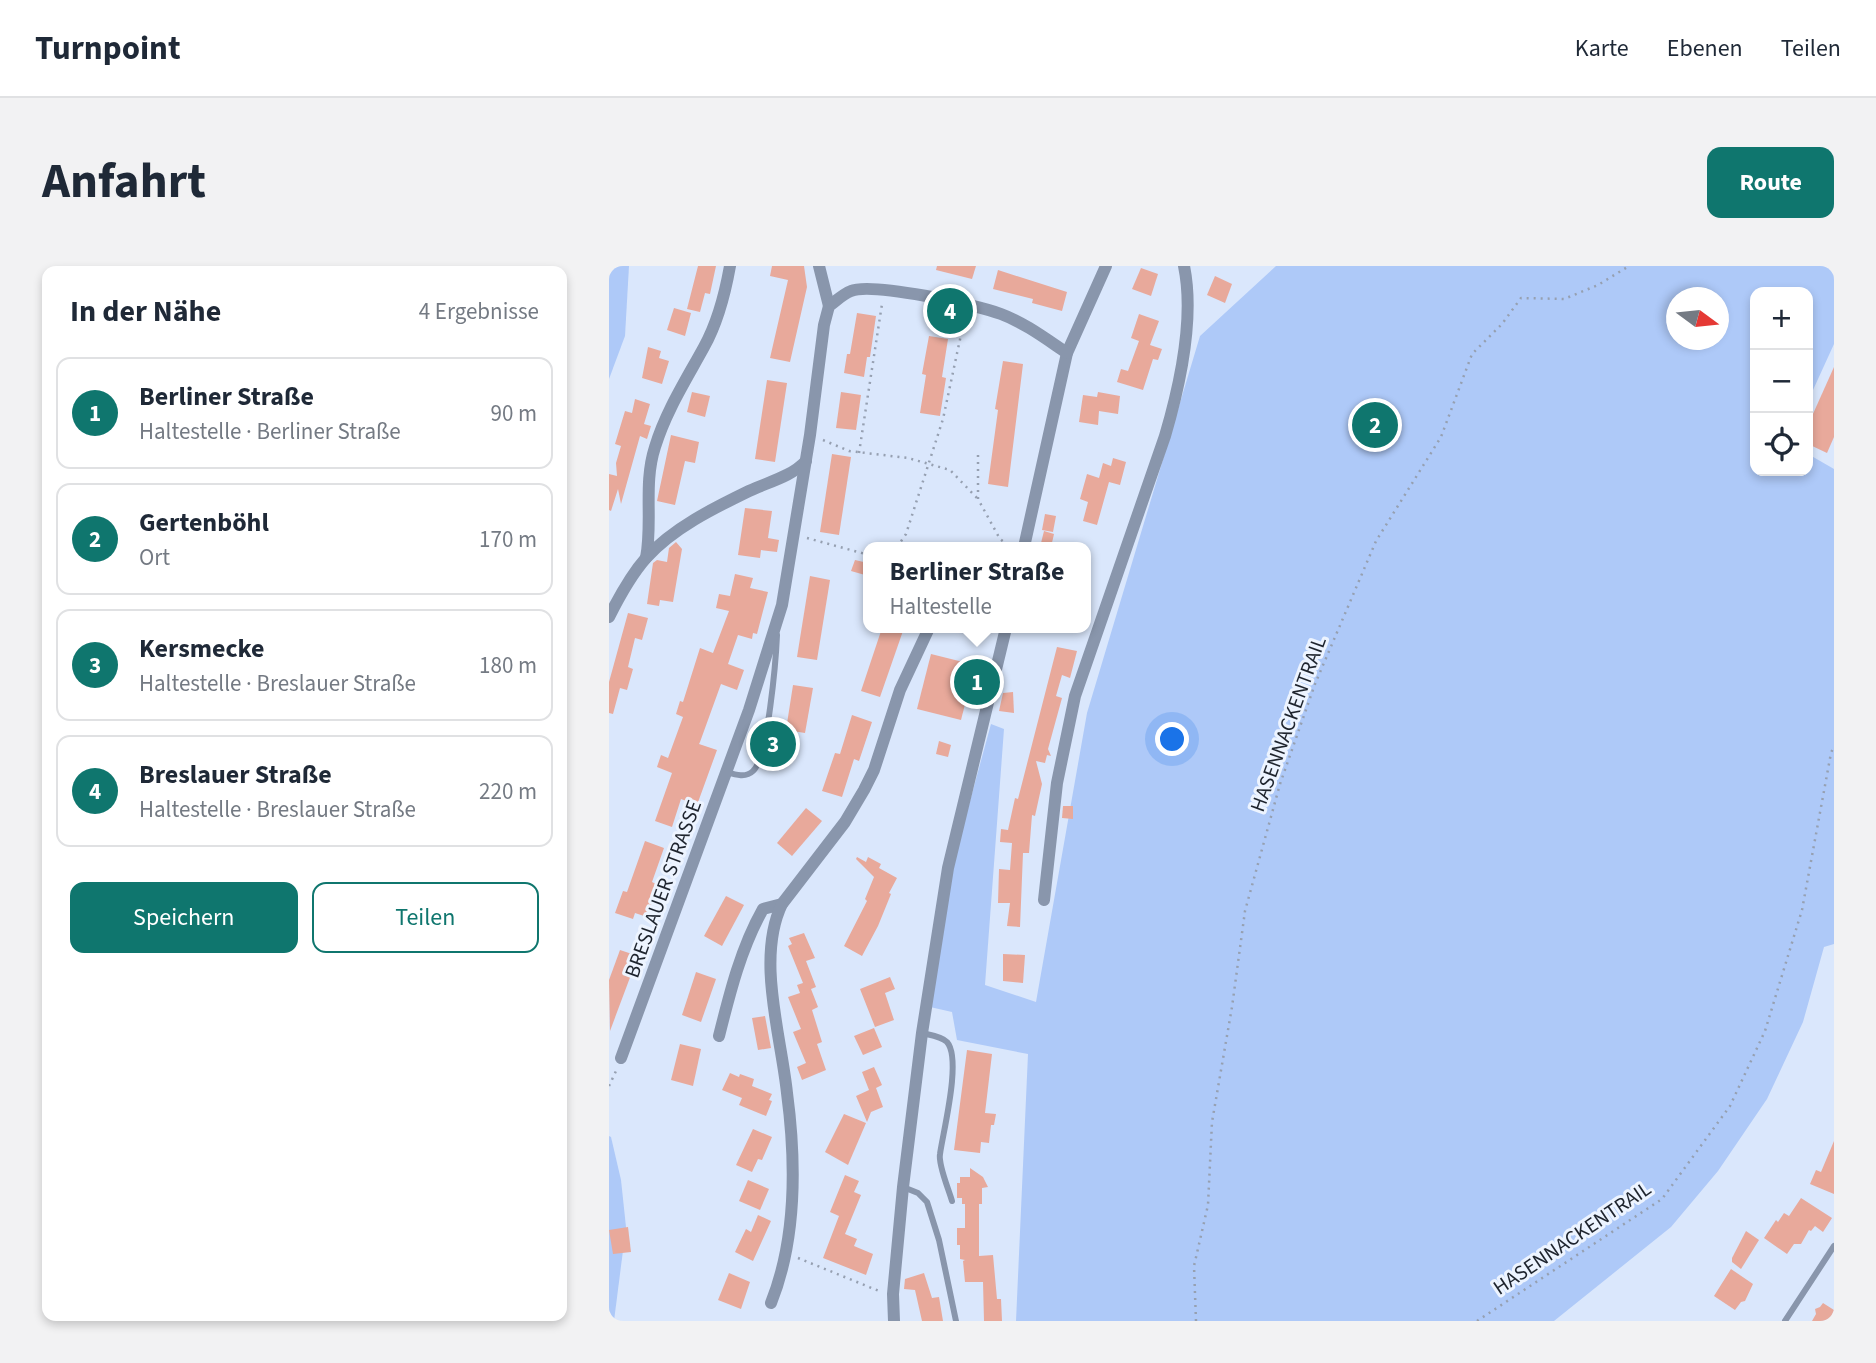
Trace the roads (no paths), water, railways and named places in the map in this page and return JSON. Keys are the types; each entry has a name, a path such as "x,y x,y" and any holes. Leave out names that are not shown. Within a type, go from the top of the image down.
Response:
{"street":[{"path":"646,558 649,543 647,486 654,450 668,412 705,346 719,314 730,266"},
{"path":"819,266 828,306 853,289 884,290 967,304 1001,314 1034,331 1067,353"},
{"path":"1025,542 1067,353 1106,266"},
{"path":"1044,900 1057,783 1075,696 1177,395 1187,313 1187,279 1184,266"},
{"name":"BRESLAUER STRASSE","path":"621,1058 749,710 782,605 828,306"},
{"path":"609,617 646,558 691,523 725,503 799,469 806,461"},
{"path":"771,1303 786,1253 791,1205 791,1124 770,967 774,927 782,904 845,822 864,790 874,770 900,690 927,633"},
{"path":"894,1321 893,1294 903,1187 922,1032 948,868 1005,633"},
{"path":"719,1036 729,994 755,922 763,908 782,904"}],"lane":[{"name":"BRESLAUER STRASSE","path":"725,772 745,776 757,767 776,670 778,616"},
{"path":"922,1032 946,1041 952,1062 944,1141 939,1156 952,1201"},
{"path":"903,1187 919,1193 927,1202 939,1240 955,1321"},
{"path":"1785,1321 1834,1246"}],"place":[{"name":"Breslauer Straße","path":"950,311"},
{"name":"Gertenböhl","path":"1375,425"},
{"name":"Berliner Straße","path":"977,682"},
{"name":"Kersmecke","path":"773,744"}]}
